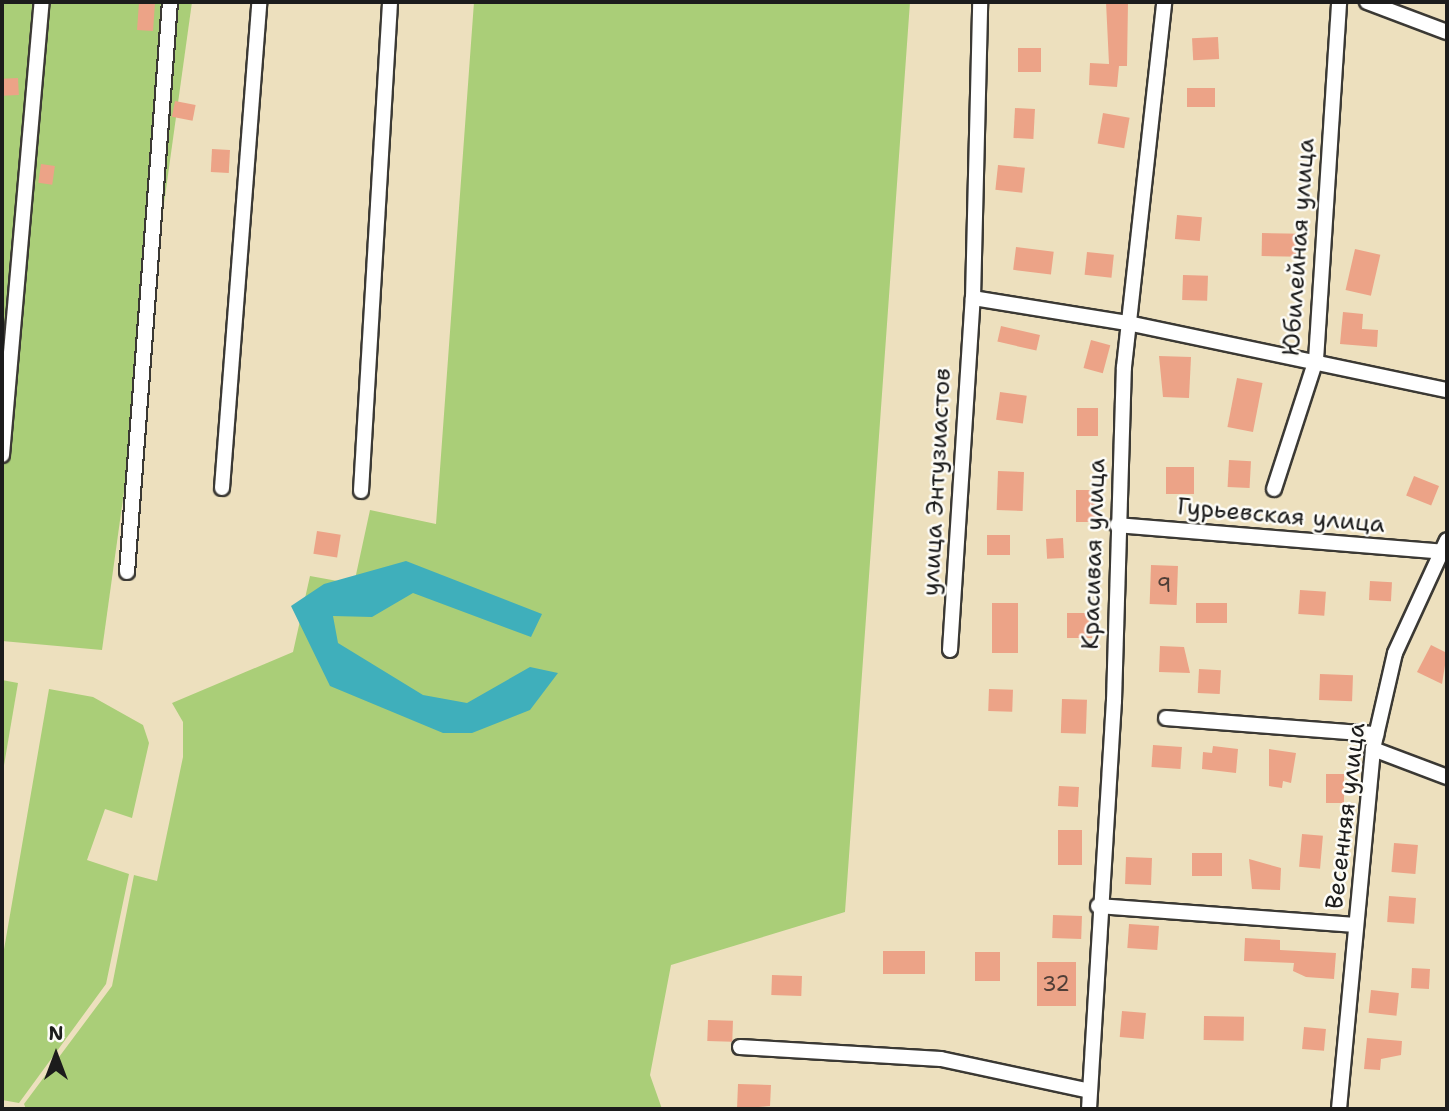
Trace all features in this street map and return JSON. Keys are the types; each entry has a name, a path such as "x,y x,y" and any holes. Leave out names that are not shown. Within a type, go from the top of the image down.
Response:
{"street":[{"path":"2,455 42,2"},
{"path":"127,572 170,2"},
{"path":"222,488 259,2"},
{"path":"361,491 390,2"},
{"path":"980,2 973,298 1128,323 1316,360 1447,390"},
{"name":"Красивая улица","path":"1089,1109 1098,906 1114,701 1117,525 1128,323 1164,2"},
{"name":"Юбилейная улица","path":"1274,489 1316,360 1339,2"},
{"path":"1367,2 1447,32"},
{"name":"улица Энтузиастов","path":"950,650 973,298"},
{"name":"Гурьевская улица","path":"1117,525 1444,546"},
{"name":"Весенняя улица","path":"1339,1109 1373,749 1395,653 1444,546"},
{"path":"1166,718 1376,734"},
{"path":"1373,749 1447,777"},
{"path":"1098,906 1355,925"},
{"path":"740,1047 941,1059 1090,1091"}],"green space":[{"path":"2,2 192,2 102,650 2,641"},
{"path":"474,2 910,2 845,912 671,965 650,1075 662,1109 26,1109 24,1104 112,986 134,875 157,881 183,757 183,722 172,703 293,652 310,576 354,584 370,510 436,524"},
{"path":"2,680 18,683 2,777"},
{"path":"49,689 93,697 143,725 149,743 132,818 105,809 87,860 129,874 106,984 19,1103 2,1100 2,961"}],"water":[{"path":"406,561 542,614 531,637 413,593 372,617 333,616 338,643 423,695 467,703 530,667 558,673 530,710 472,733 443,733 330,686 291,606 324,584"}],"building":[{"path":"139,2 155,3 153,31 137,30"},
{"path":"1106,2 1128,2 1127,66 1119,66 1117,87 1089,85 1090,63 1109,64"},
{"path":"1218,37 1219,59 1193,60 1192,38"},
{"path":"1018,48 1041,48 1041,72 1018,72"},
{"path":"18,78 19,95 3,96 2,79"},
{"path":"1187,88 1215,88 1215,107 1187,107"},
{"path":"175,101 196,105 193,121 172,117"},
{"path":"1015,108 1035,109 1033,139 1013,138"},
{"path":"1103,113 1130,118 1124,148 1098,144"},
{"path":"212,149 230,150 229,173 211,172"},
{"path":"41,164 55,166 52,185 38,183"},
{"path":"998,165 1025,168 1022,193 995,190"},
{"path":"1177,215 1202,217 1200,241 1175,239"},
{"path":"1262,233 1301,234 1301,257 1262,256"},
{"path":"1016,247 1054,252 1051,274 1013,270"},
{"path":"1355,249 1380,255 1371,296 1346,290"},
{"path":"1087,252 1114,255 1111,278 1085,275"},
{"path":"1183,275 1208,276 1207,301 1182,300"},
{"path":"1343,312 1363,314 1362,329 1378,330 1377,347 1340,344"},
{"path":"1001,326 1040,335 1036,351 997,342"},
{"path":"1091,340 1110,345 1103,373 1083,368"},
{"path":"1159,356 1191,357 1189,398 1163,397"},
{"path":"1237,378 1263,383 1253,432 1227,427"},
{"path":"1000,392 1027,396 1023,423 996,420"},
{"path":"1077,408 1098,408 1098,436 1077,436"},
{"path":"1229,460 1251,461 1250,488 1228,487"},
{"path":"1166,467 1194,467 1194,494 1166,494"},
{"path":"998,471 1024,472 1023,511 997,510"},
{"path":"1414,476 1439,486 1431,506 1406,495"},
{"path":"1076,490 1098,490 1098,522 1076,522"},
{"path":"317,531 341,535 337,557 313,554"},
{"path":"987,535 1010,535 1010,555 987,555"},
{"path":"1063,538 1064,558 1047,559 1046,539"},
{"path":"1151,565 1178,566 1177,605 1150,604"},
{"path":"1370,581 1392,582 1391,601 1369,600"},
{"path":"1300,590 1326,592 1324,616 1298,614"},
{"path":"992,603 1018,603 1018,653 992,653"},
{"path":"1196,603 1227,603 1227,623 1196,623"},
{"path":"1067,613 1092,613 1092,638 1067,638"},
{"path":"1431,645 1447,653 1442,684 1417,672"},
{"path":"1160,646 1184,647 1190,673 1159,672"},
{"path":"1199,669 1221,670 1220,694 1198,693"},
{"path":"1320,674 1353,675 1352,701 1319,700"},
{"path":"989,689 1013,690 1012,712 988,711"},
{"path":"1062,699 1087,700 1086,734 1061,733"},
{"path":"1153,745 1182,747 1180,769 1151,767"},
{"path":"1213,746 1238,749 1236,773 1202,769 1203,752 1212,753"},
{"path":"1269,749 1296,753 1291,783 1283,781 1282,788 1269,786"},
{"path":"1326,774 1344,774 1344,803 1326,803"},
{"path":"1059,786 1079,787 1078,807 1058,806"},
{"path":"1058,830 1082,830 1082,865 1058,865"},
{"path":"1302,834 1323,836 1320,869 1299,867"},
{"path":"1394,843 1418,845 1415,874 1391,872"},
{"path":"1192,853 1222,853 1222,876 1192,876"},
{"path":"1126,857 1152,858 1151,885 1125,884"},
{"path":"1249,859 1281,868 1280,890 1252,889"},
{"path":"1389,896 1416,898 1414,924 1387,922"},
{"path":"1053,915 1082,916 1081,939 1052,938"},
{"path":"1129,924 1159,926 1157,950 1127,948"},
{"path":"1245,938 1280,940 1280,950 1336,953 1334,979 1306,977 1293,971 1294,963 1244,961"},
{"path":"883,951 925,951 925,974 883,974"},
{"path":"975,952 1000,952 1000,981 975,981"},
{"path":"1037,962 1076,962 1076,1006 1037,1006"},
{"path":"1412,968 1430,969 1429,989 1411,988"},
{"path":"772,975 802,976 801,996 771,995"},
{"path":"1371,990 1399,993 1396,1016 1369,1013"},
{"path":"1122,1011 1146,1013 1144,1039 1120,1037"},
{"path":"1204,1016 1244,1017 1244,1041 1204,1040"},
{"path":"708,1020 733,1021 732,1042 707,1041"},
{"path":"1304,1027 1326,1029 1324,1051 1302,1049"},
{"path":"1367,1038 1402,1041 1401,1055 1381,1059 1380,1070 1364,1069"},
{"path":"738,1084 771,1085 770,1106 737,1109"}]}
